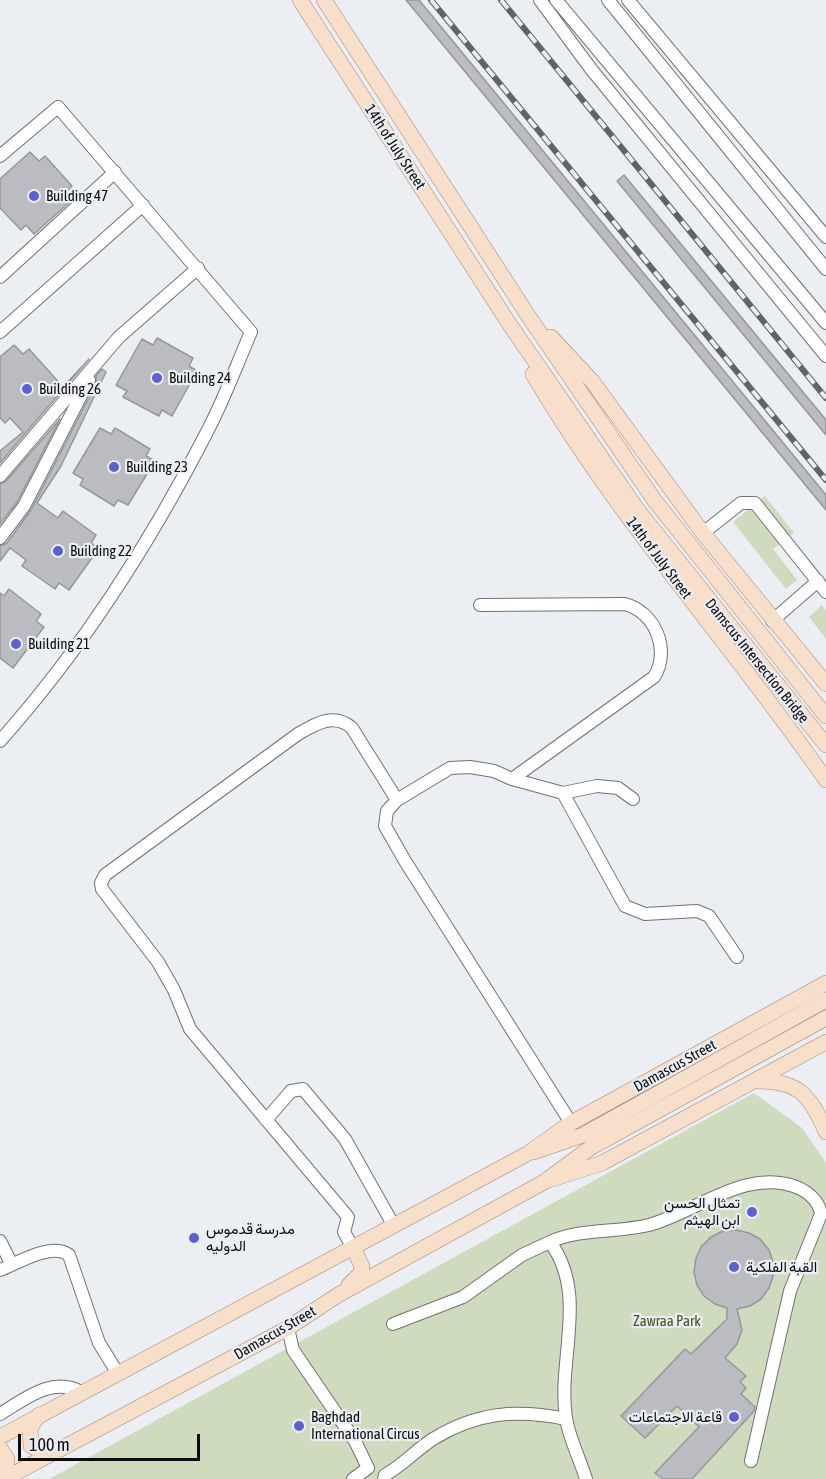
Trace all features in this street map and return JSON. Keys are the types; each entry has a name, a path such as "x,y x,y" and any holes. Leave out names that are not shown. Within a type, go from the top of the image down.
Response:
{"main road":[{"name":"14th of July Street","path":"300,0 510,325 563,401"},
{"name":"14th of July Street","path":"324,0 580,392"},
{"name":"14th of July Street","path":"529,317 592,381 703,533 772,621 826,684"},
{"name":"14th of July Street","path":"510,325 530,369 554,411 610,492 826,780"},
{"name":"Damscus Intersection Bridge","path":"580,392 655,501 826,716"},
{"name":"Damscus Intersection Bridge","path":"563,401 639,512 826,745"},
{"name":"Damascus Street","path":"0,1437 117,1372 527,1154 571,1123 826,983"},
{"name":"Damascus Street","path":"527,1154 583,1135 826,1000"},
{"name":"Damascus Street","path":"5,1478 288,1328 338,1295 544,1182 590,1148 826,1018"},
{"name":"Damascus Street","path":"544,1182 602,1164 826,1042"},
{"path":"755,1082 777,1082 796,1088 813,1105 826,1132"},
{"path":"338,1295 362,1270 361,1262 353,1248"},
{"path":"39,1415 30,1428 31,1446 42,1452 52,1452"},
{"path":"0,1448 8,1459 5,1478"}],"street":[{"path":"540,0 591,69 826,356"},
{"path":"556,0 826,323"},
{"path":"608,0 826,269"},
{"path":"628,0 826,237"},
{"path":"0,156 58,107 252,332 210,426 142,546 76,644 0,741"},
{"path":"0,277 115,172"},
{"path":"0,332 143,205"},
{"path":"0,476 119,337 198,268"},
{"path":"0,538 24,506 99,360"},
{"path":"703,533 741,503 754,503 822,586 772,621"},
{"path":"480,605 625,604 646,614 662,643 659,669 654,677 512,779"},
{"path":"353,1248 344,1232 348,1217 190,1029 166,975 102,889 101,880 298,734 324,721 341,721 352,728 397,800"},
{"path":"571,1123 385,826 387,811 397,800 450,768 470,767 494,771 512,779 563,793 597,786 618,788 633,799"},
{"path":"563,793 625,906 645,914 697,911 709,916 737,957"},
{"path":"266,1120 291,1091 303,1089 345,1139 394,1226"},
{"path":"393,1324 463,1297 522,1255 567,1235 649,1225 741,1188 774,1181 806,1191 819,1204 824,1213 790,1291 751,1461"},
{"path":"0,1241 6,1268 51,1250 61,1250 69,1255 99,1343 117,1372"},
{"path":"550,1242 562,1259 569,1296 566,1419 586,1479"},
{"path":"288,1328 293,1350 355,1441 368,1468 385,1477 434,1439 484,1416 522,1413 566,1419"},
{"path":"0,1414 47,1388 61,1386 81,1392"},
{"path":"352,1479 368,1468"}],"green space":[{"path":"765,496 794,533 773,549 797,580 786,589 733,522"},
{"path":"822,605 826,611 826,639 809,617"},
{"name":"Zawraa Park","path":"754,1093 802,1128 826,1163 826,1479 49,1479"}],"building":[{"path":"406,0 419,0 826,495 826,510"},
{"name":"Building 47","path":"30,152 39,161 45,156 72,186 66,192 72,200 34,234 26,225 21,230 0,208 0,179"},
{"path":"624,175 826,420 826,435 617,181"},
{"name":"Building 24","path":"157,338 193,358 189,366 197,371 172,416 162,410 159,416 123,397 127,391 116,385 142,339 153,345"},
{"name":"Building 26","path":"14,345 23,354 29,349 63,387 89,359 0,463 0,451 23,432 10,418 5,423 0,418 0,357"},
{"name":"Building 22","path":"102,369 106,372 61,466 37,503 58,518 63,511 96,535 91,543 99,548 69,590 59,583 55,589 22,566 26,560 10,548 0,561 0,546 7,543 31,510 96,384 96,376"},
{"path":"60,419 17,502 0,524 0,484 6,481"},
{"name":"Building 23","path":"100,428 111,434 115,428 150,449 146,456 155,461 128,505 118,500 114,506 80,485 83,479 73,473"},
{"name":"Building 21","path":"9,589 41,614 36,621 44,627 13,668 0,658 0,593 4,596"},
{"path":"736,1230 760,1239 769,1250 773,1262 773,1276 769,1288 761,1299 750,1306 737,1309 742,1330 737,1344 725,1358 746,1376 740,1382 746,1388 741,1394 755,1407 754,1411 692,1479 663,1479 655,1473 699,1427 677,1406 645,1438 621,1416 685,1349 691,1354 727,1319 727,1308 715,1304 704,1296 697,1285 694,1272 696,1258 701,1247 711,1237 723,1231"}],"railway":[{"path":"431,0 826,480"},
{"path":"501,0 826,398"}],"place":[{"name":"Building 47","path":"34,196"},
{"name":"Building 24","path":"157,378"},
{"name":"Building 26","path":"27,389"},
{"name":"Building 23","path":"114,467"},
{"name":"Building 22","path":"58,551"},
{"name":"Building 21","path":"16,644"},
{"name":"تمثال الحسن ابن الهيثم","path":"752,1212"},
{"name":"مدرسة قدموس الدوليه","path":"194,1238"},
{"name":"القبة الفلكية","path":"734,1267"},
{"name":"قاعة الاجتماعات","path":"734,1417"},
{"name":"Baghdad International Circus","path":"299,1426"}]}
